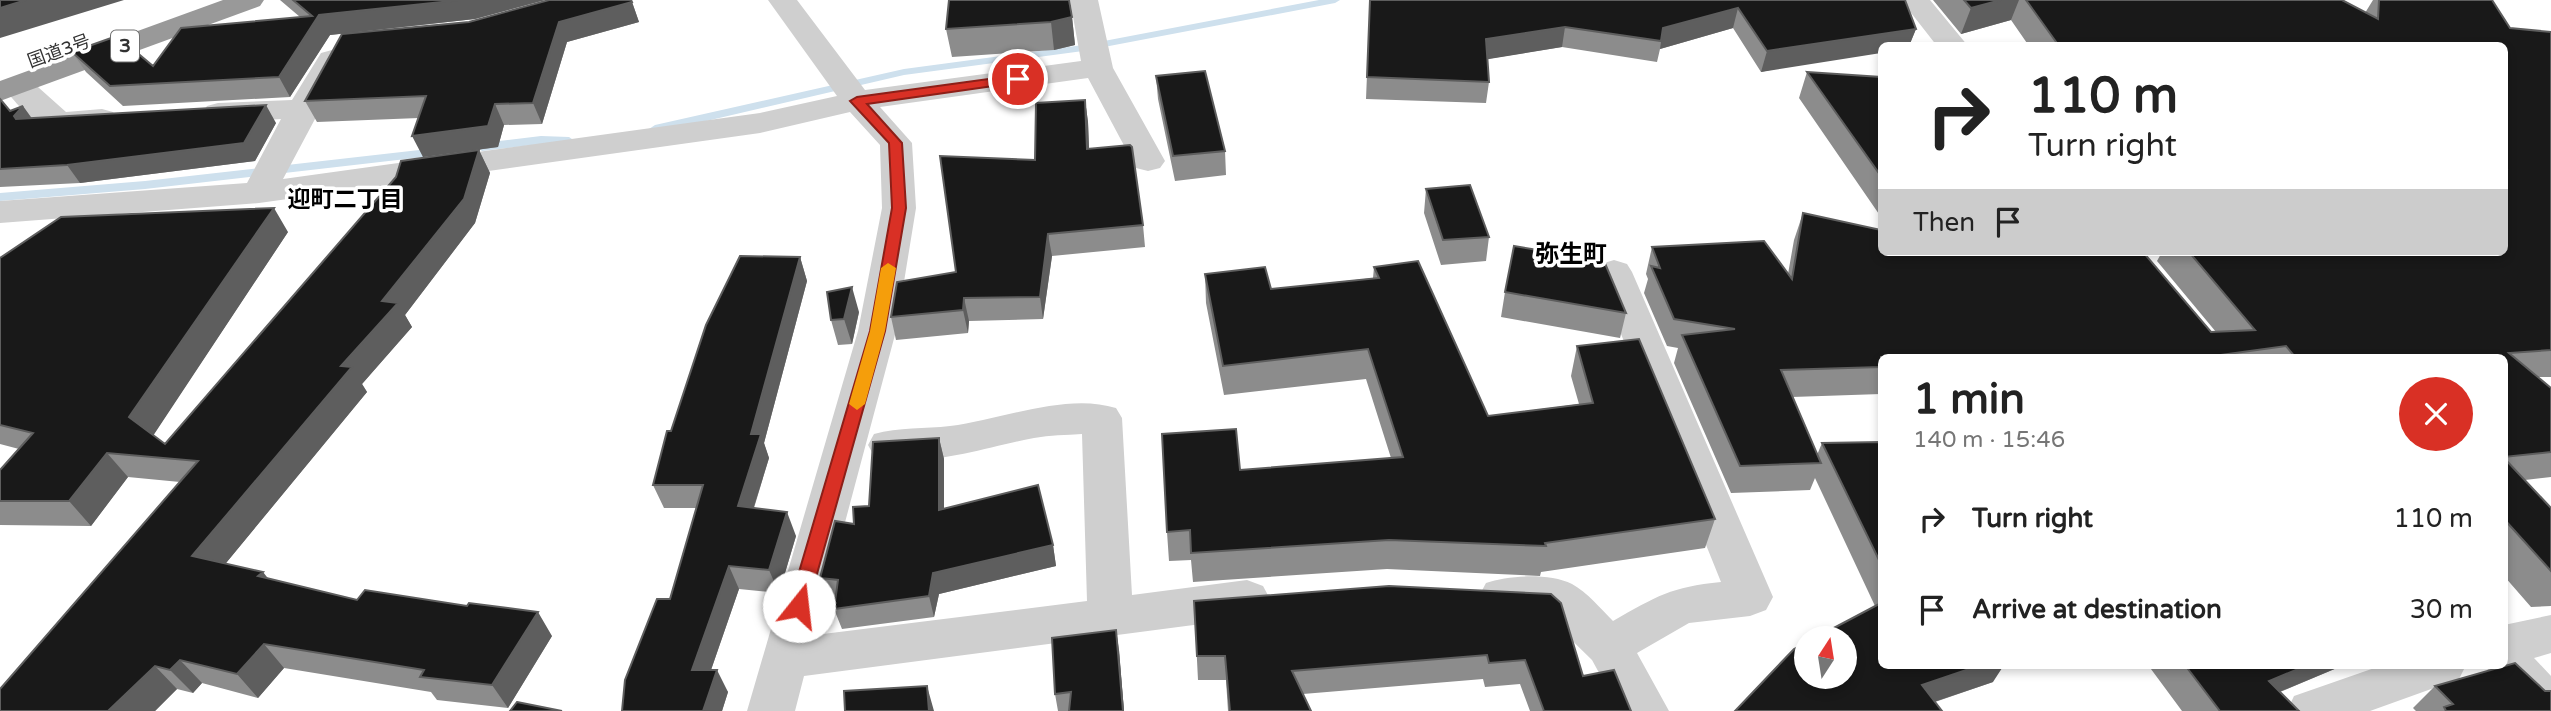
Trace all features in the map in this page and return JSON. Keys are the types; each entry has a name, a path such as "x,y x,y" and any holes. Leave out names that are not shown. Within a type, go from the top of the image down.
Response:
{"highway":[{"name":"国道3号","path":"6,84 197,0"},
{"name":"国道3号","path":"6,84 250,0"}],"street":[{"path":"771,711 877,331 899,208 896,143 857,101 782,0"},
{"path":"1084,0 1095,53 1148,161"},
{"path":"1915,0 1950,42"},
{"path":"266,178 302,109 341,44 355,42"},
{"path":"0,212 266,178 760,123 1095,53"},
{"path":"6,84 58,122 125,118"},
{"path":"193,115 302,109"},
{"path":"1609,646 1681,606 1750,597 1614,272"},
{"path":"845,447 951,442 1037,423 1102,418 1110,615"},
{"path":"1466,594 1558,598 1609,646 1645,711"},
{"path":"784,659 1215,601 1281,597"},
{"path":"2508,644 2551,634"},
{"path":"2508,662 2551,709"},
{"path":"2311,711 2431,669"}],"building":[{"path":"0,0 26,0 0,8"},
{"path":"293,0 461,0 319,15 279,77 110,86 72,52 117,36 153,66 181,28 312,16"},
{"path":"549,0 632,2 559,22 533,103 495,104 488,126 412,136 426,96 305,101 342,34 469,22"},
{"path":"949,0 1069,0 1072,17 1051,22 946,29"},
{"path":"1370,0 1905,0 1916,29 1767,51 1738,8 1663,28 1661,41 1565,27 1486,39 1489,82 1367,77"},
{"path":"1964,0 2001,0 1971,8"},
{"path":"2026,0 2342,0 2378,19 2379,0 2492,0 2510,28 2551,32 2551,350 2509,353 2551,388 2551,452 2508,457 2508,354 2293,354 2286,346 2228,354 1878,354 1878,367 1781,370 1821,463 1740,466 1682,335 1735,329 1674,319 1651,266 1660,268 1652,247 1764,241 1792,279 1803,213 1878,229 1878,256 2146,256 2211,332 2255,330 2192,256 2508,256 2508,42 2056,42"},
{"path":"1205,71 1225,151 1173,156 1156,76"},
{"path":"1807,72 1878,77 1878,172"},
{"path":"0,99 10,111 23,106 14,116 16,119 266,105 244,143 67,165 0,169"},
{"path":"1085,100 1087,149 1132,147 1143,225 1048,234 1040,297 964,298 963,310 891,317 897,282 956,272 940,156 1035,160 1036,103"},
{"path":"479,150 464,199 382,301 398,303 341,366 352,367 192,556 263,572 258,576 357,600 365,590 467,606 469,603 538,612 492,685 420,677 424,670 264,644 237,674 180,660 170,670 155,666 108,711 0,711 0,689 198,461 107,453 69,501 0,501 0,470 33,433 0,425 0,258 61,217 274,208 129,417 165,444 396,177 401,161"},
{"path":"1470,185 1489,237 1443,240 1426,189"},
{"path":"1514,246 1604,261 1626,313 1505,292"},
{"path":"740,256 800,257 751,434 761,434 738,506 787,512 769,570 729,566 692,670 717,670 703,711 622,711 625,680 657,599 670,599 703,485 653,485 667,431 671,431 706,325"},
{"path":"1418,261 1488,416 1593,403 1577,346 1639,339 1715,519 1545,543 1546,546 1389,540 1191,553 1190,530 1167,532 1162,434 1236,429 1240,470 1403,457 1368,349 1223,366 1205,274 1265,267 1271,289 1379,278 1374,267"},
{"path":"852,287 844,319 831,320 827,292"},
{"path":"939,438 939,510 1038,485 1053,545 933,573 929,596 834,609 838,580 820,578 835,521 854,524 853,507 869,506 873,442"},
{"path":"1878,442 1878,558 1822,443"},
{"path":"2508,462 2551,508 2551,571 2508,523"},
{"path":"1389,586 1551,594 1561,603 1583,676 1614,670 1631,711 1544,711 1525,660 1489,663 1487,655 1292,671 1311,711 1230,711 1225,656 1197,656 1194,601"},
{"path":"1878,605 1878,669 1969,669 1922,685 1942,711 1735,711 1794,649 1794,690 1857,690 1857,626 1838,626"},
{"path":"1116,630 1123,711 1069,711 1071,692 1055,694 1052,638"},
{"path":"2515,663 2545,691 2551,691 2551,711 2446,711 2444,707 2453,704 2435,686 2494,669 2508,669 2508,665"},
{"path":"2188,669 2298,669 2269,681 2299,711 2220,711"},
{"path":"927,686 929,711 845,711 844,691"},
{"path":"517,702 562,711 510,711"}],"waterway":[{"path":"655,129 904,72 1083,48 1335,0"},
{"path":"482,147 541,140 569,141"},
{"path":"0,197 145,185 437,152"}],"slow traffic":[{"path":"857,404 877,331 888,268"}],"district":[{"name":"迎町二丁目","path":"345,200"},
{"name":"弥生町","path":"1571,254"}],"route":[{"path":"799,606 877,331 899,208 896,143 857,101 1018,79"}]}
